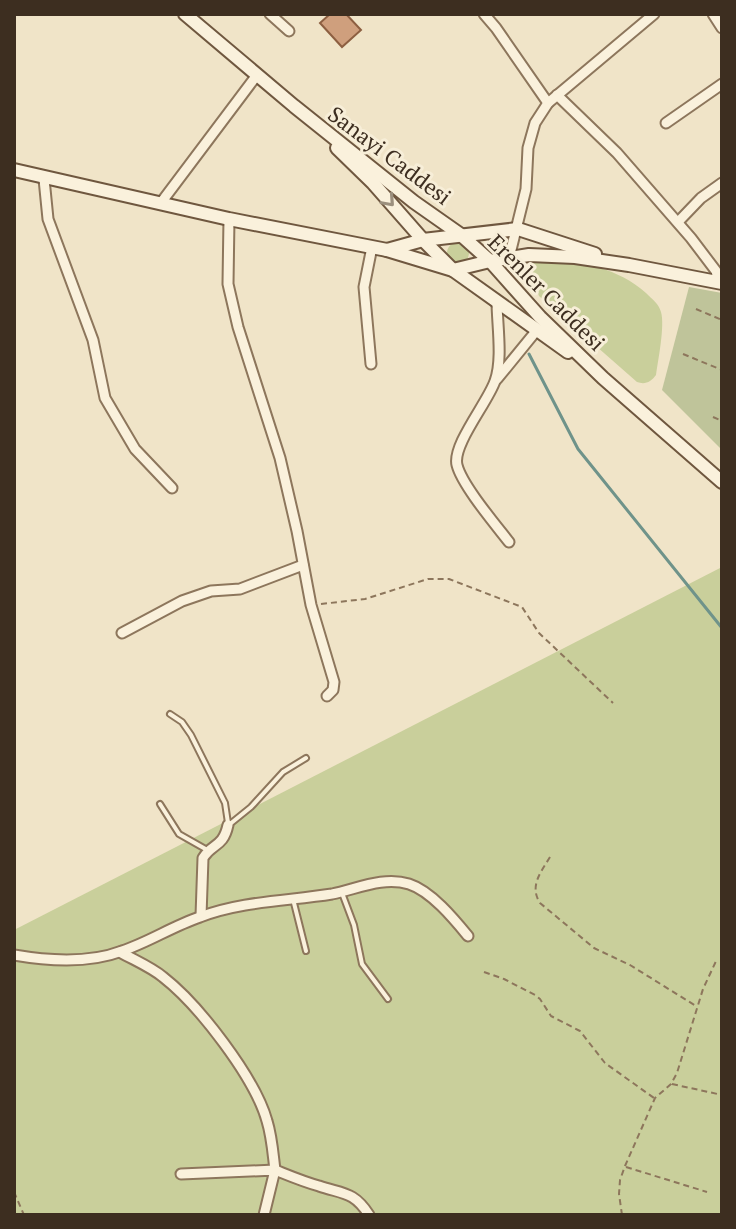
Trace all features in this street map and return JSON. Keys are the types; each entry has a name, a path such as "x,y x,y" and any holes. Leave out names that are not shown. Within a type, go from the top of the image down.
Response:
{"main road":[{"name":"Sanayi Caddesi","path":"185,14 294,106 414,202 461,235"},
{"name":"Sanayi Caddesi","path":"294,106 373,183 453,270"},
{"path":"14,170 229,219 387,250 453,270 529,255 575,257 720,283"},
{"path":"387,250 423,240 518,229 629,265"},
{"name":"Erenler Caddesi","path":"461,235 603,378 722,482"},
{"path":"509,258 511,284"},
{"name":"Erenler Caddesi","path":"453,270 603,378"}],"street":[{"path":"270,14 289,31"},
{"path":"484,14 548,103"},
{"path":"713,14 722,28"},
{"path":"509,258 526,189 528,148 535,123 548,103 647,16"},
{"path":"160,204 257,75"},
{"path":"666,123 722,84"},
{"path":"557,95 617,153 678,222 716,271 720,283"},
{"path":"44,179 48,219 93,340 105,398 135,449 172,488"},
{"path":"678,222 701,198 722,183"},
{"path":"229,219 228,284 238,327 280,458 311,605 334,682 333,690 327,696"},
{"path":"371,364 364,287 372,247"},
{"path":"495,382 500,362 497,301"},
{"path":"509,542 469,487 457,465 457,451 495,382 537,330"},
{"path":"122,633 182,601 211,591 240,589 303,565"},
{"path":"201,916 203,858 222,842 228,825"},
{"path":"14,955 76,961 120,952 201,916 378,882 412,885 443,907 468,936"},
{"path":"120,952 163,977 200,1013 251,1086 267,1120 275,1170 264,1215"},
{"path":"181,1174 275,1170 352,1196 369,1215"}],"lane":[{"path":"170,714 182,722 191,735 225,803 228,825"},
{"path":"228,825 251,807 283,772 306,758"},
{"path":"160,804 179,834 209,851"},
{"path":"341,891 354,925 362,964 388,999"},
{"path":"293,898 306,951"}],"path":[{"path":"696,309 722,320"},
{"path":"683,354 722,370"},
{"path":"713,417 722,421"},
{"path":"311,605 365,599 428,579 449,579 522,607 539,633 613,703"},
{"path":"550,857 536,880 535,893 540,903 594,948 630,965 697,1006"},
{"path":"622,1215 619,1194 625,1166 655,1098 671,1084 677,1073 697,1006 717,959"},
{"path":"484,972 535,995 551,1016 580,1031 605,1063 655,1098"},
{"path":"671,1084 722,1095"},
{"path":"625,1166 707,1192"},
{"path":"14,1192 24,1215"}],"green space":[{"path":"458,242 466,245 469,253 466,261 458,264 450,261 447,253 450,245"},
{"path":"527,261 574,262 612,272 635,284 659,306 661,343 656,375 652,379 645,383 637,382 539,296"},
{"path":"689,287 722,293 722,450 662,390"},
{"path":"722,567 722,1215 14,1215 14,930"}],"building":[{"path":"330,14 346,14 361,30 342,47 320,23"}],"waterway":[{"path":"529,354 578,449 722,628"}]}
